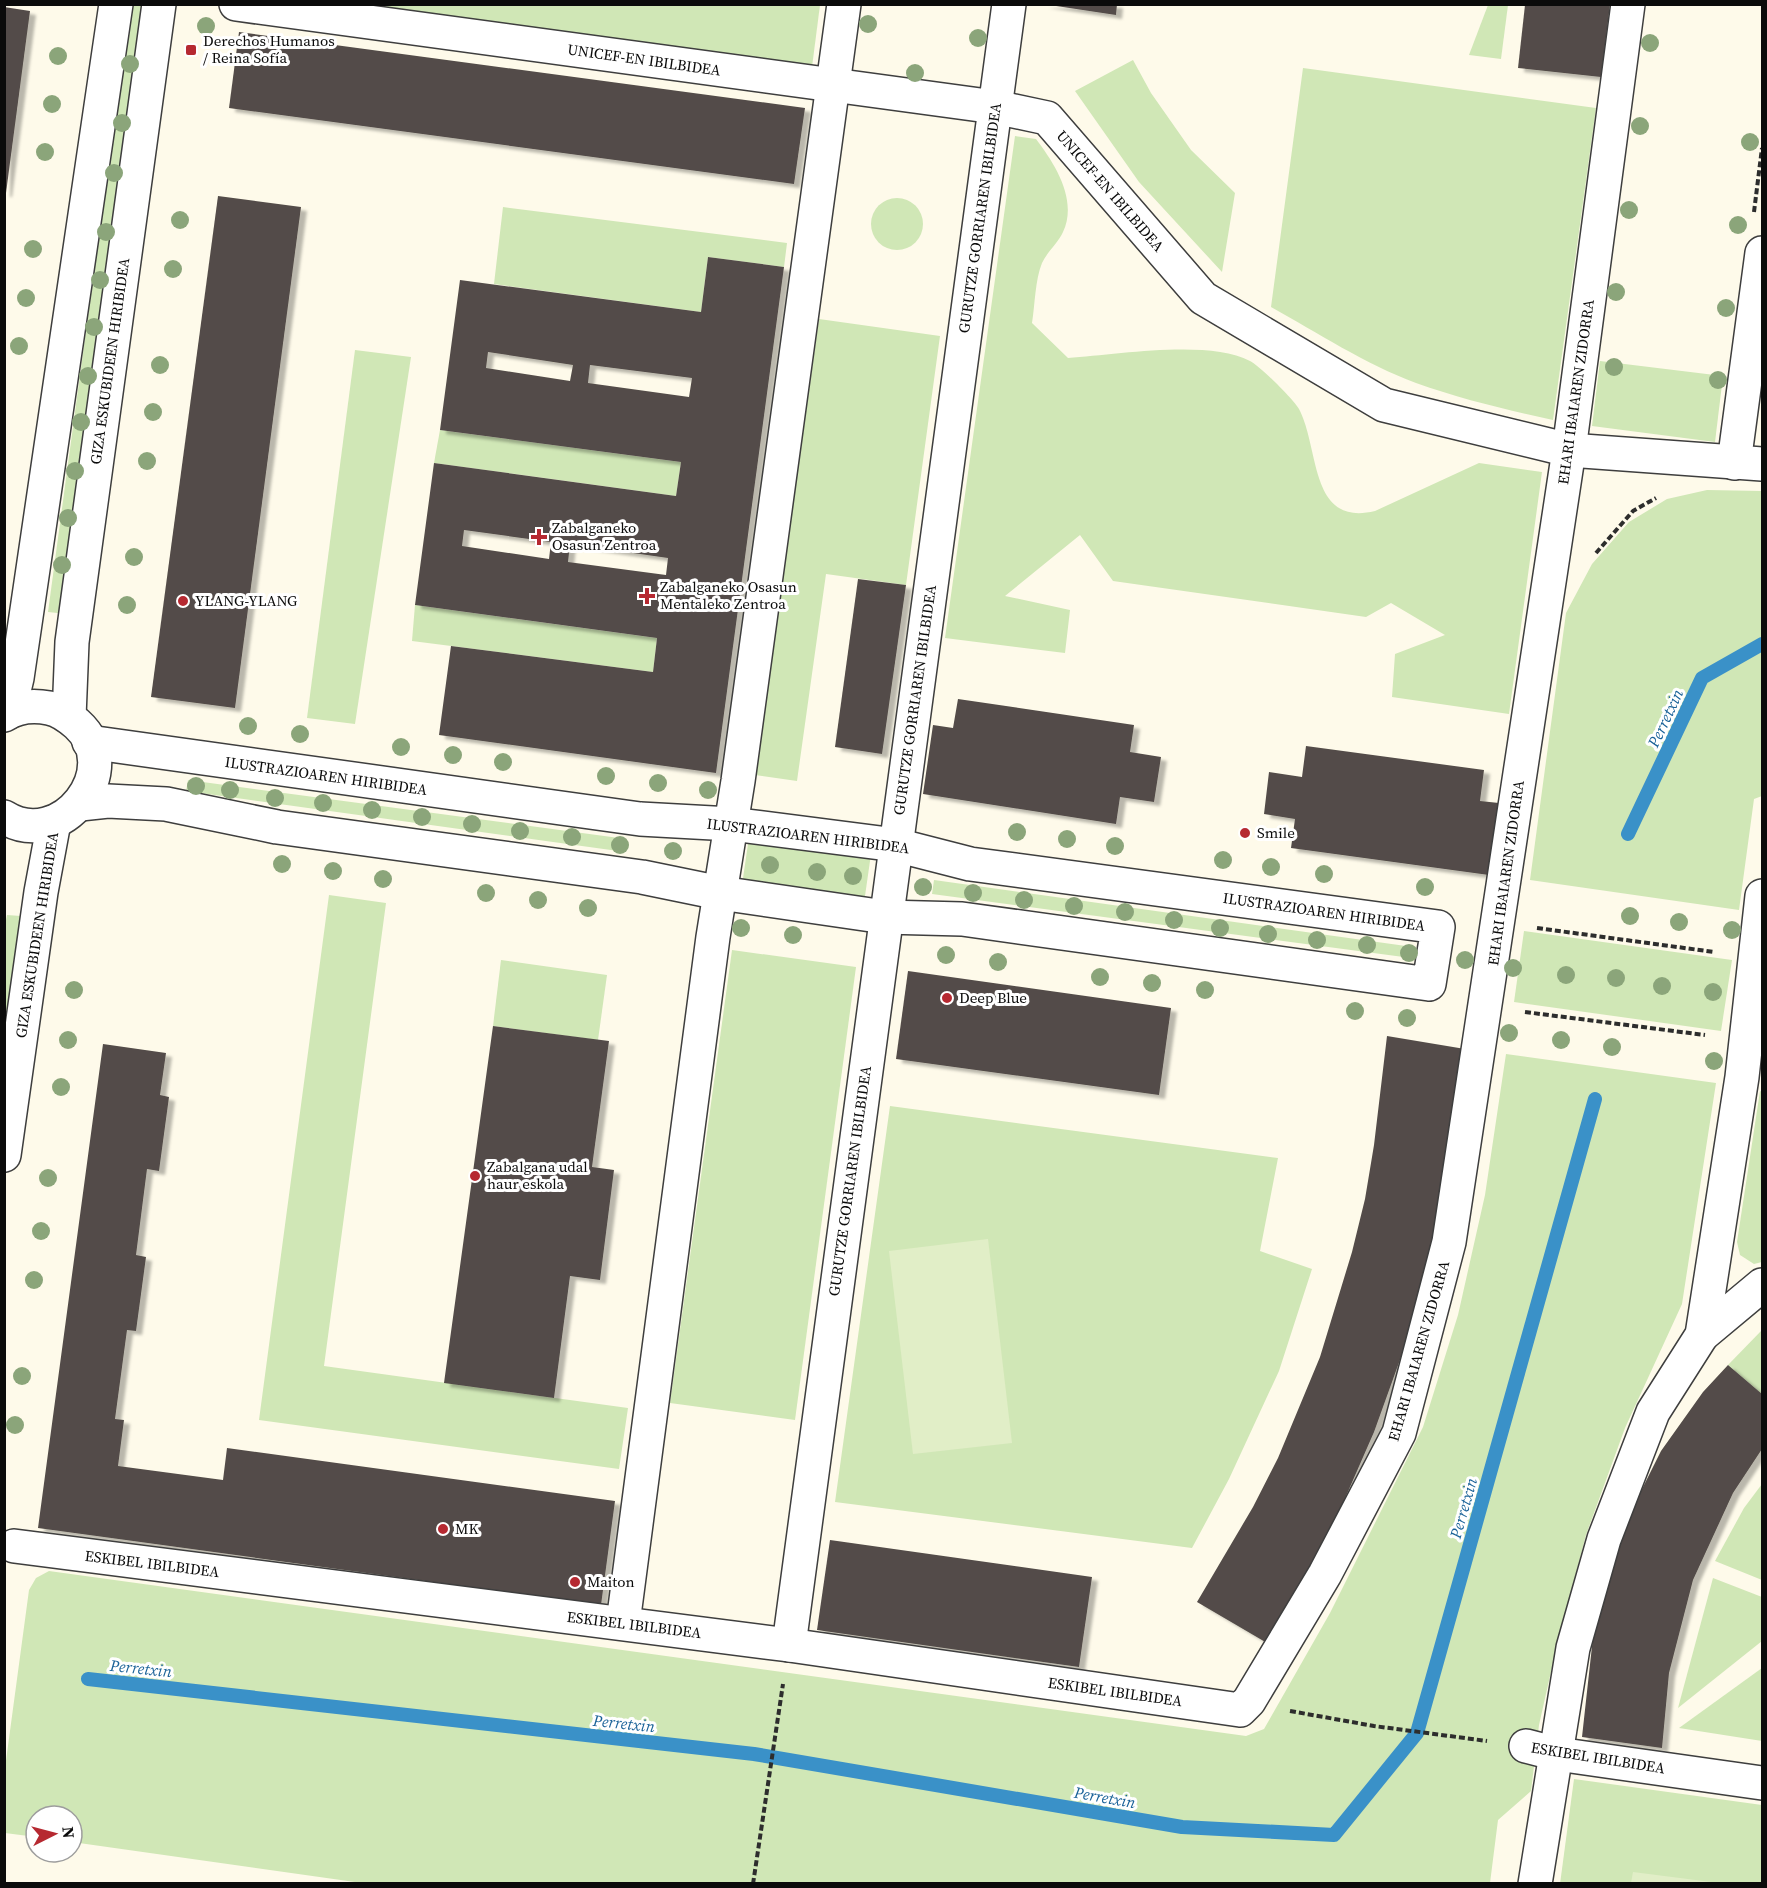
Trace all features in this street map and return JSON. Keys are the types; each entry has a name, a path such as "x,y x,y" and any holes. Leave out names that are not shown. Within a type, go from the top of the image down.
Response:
{"street":[{"path":"7,713 17,678 116,4"},
{"name":"GIZA ESKUBIDEEN HIRIBIDEA","path":"69,717 72,642 159,4"},
{"name":"UNICEF-EN IBILBIDEA","path":"236,4 995,107 1047,118 1203,298 1384,405 1569,450 1748,464"},
{"path":"623,1623 720,893 844,4"},
{"name":"GURUTZE GORRIAREN IBILBIDEA","path":"786,1660 1009,4"},
{"name":"EHARI IBAIAREN ZIDORRA","path":"1249,1701 1325,1574 1399,1434 1449,1242 1569,450 1628,4"},
{"path":"1748,464 1762,252"},
{"path":"7,713 24,707 40,706 55,709 69,717 81,728 89,742"},
{"name":"GIZA ESKUBIDEEN HIRIBIDEA","path":"4,1155 42,882 67,813 93,781 94,768 89,742"},
{"name":"ILUSTRAZIOAREN HIRIBIDEA","path":"4,817 23,824 39,825 67,813 108,801 166,804 277,827 642,877 720,893 885,917 962,919 1429,984 1438,927 970,864 896,844 731,824 640,819 89,742"},
{"path":"1702,1335 1742,1077 1762,896"},
{"path":"1535,1884 1541,1750 1604,1539 1653,1413 1702,1335 1762,1285"},
{"name":"ESKIBEL IBILBIDEA","path":"14,1546 623,1623 786,1660 1240,1710 1249,1701"},
{"name":"ESKIBEL IBILBIDEA","path":"1541,1750 1762,1783"}],"path":[{"path":"1594,555 1632,511 1663,495"},
{"path":"1499,922 1756,958"},
{"path":"1486,1006 1746,1040"},
{"path":"753,1884 786,1660"},
{"name":"ESKIBEL IBILBIDEA","path":"1291,1711 1374,1726 1541,1750"}],"green space":[{"path":"130,5 146,5 67,614 48,612"},
{"path":"351,5 820,5 812,67"},
{"path":"1488,5 1508,5 1501,59 1469,55"},
{"path":"1133,60 1151,93 1191,150 1235,193 1222,272 1139,182 1075,91"},
{"path":"1303,68 1596,108 1553,420 1484,404 1416,383 1360,357 1271,307"},
{"path":"1015,136 1036,139 1057,171 1066,195 1067,220 1061,236 1044,259 1040,270 1032,323 1068,358 1187,350 1232,354 1250,361 1291,398 1299,409 1306,426 1320,481 1327,496 1338,507 1354,513 1375,511 1479,463 1542,472 1509,714 1392,697 1395,654 1445,635 1391,603 1366,617 1113,581 1080,535 1005,596 1070,610 1065,653 945,638"},
{"path":"892,198 902,198 912,202 919,209 923,224 919,239 912,246 902,250 892,250 882,246 875,239 871,229 871,219 875,209 882,202"},
{"path":"503,207 787,243 784,267 708,257 701,312 494,284"},
{"path":"819,319 940,336 906,585 826,574 797,781 755,775"},
{"path":"355,350 411,357 355,724 307,718"},
{"path":"1600,361 1723,376 1715,442 1592,426"},
{"path":"440,430 681,462 676,496 434,463"},
{"path":"1707,490 1762,491 1762,796 1754,799 1739,910 1530,880 1566,613 1592,564 1629,522 1667,499"},
{"path":"415,605 657,638 653,672 412,641"},
{"path":"188,780 619,838 624,844 618,851 186,791"},
{"path":"749,837 871,854 864,903 742,885"},
{"path":"934,880 1413,947 1418,950 1418,956 1411,958 932,894"},
{"path":"329,895 386,903 324,1366 628,1408 619,1469 259,1420"},
{"path":"7,915 21,916 5,1040 4,930"},
{"path":"1524,931 1732,960 1721,1031 1514,1002"},
{"path":"732,950 856,967 795,1420 670,1403"},
{"path":"501,960 607,975 598,1040 493,1026"},
{"path":"1506,1054 1716,1083 1682,1304 1625,1428 1586,1535 1539,1725 1531,1791 1498,1820 1490,1883 369,1884 84,1844 84,1804 24,1804 24,1835 5,1833 5,1768 29,1590 36,1578 49,1571 1246,1736 1264,1729 1330,1613 1423,1427 1458,1315 1485,1195"},
{"path":"1760,1091 1762,1092 1762,1262 1754,1264 1740,1255 1737,1242"},
{"path":"890,1106 1278,1158 1260,1251 1312,1269 1279,1371 1229,1479 1192,1548 835,1502"},
{"path":"988,1239 1012,1443 913,1454 889,1251"},
{"path":"1762,1330 1762,1394 1728,1365"},
{"path":"1762,1484 1762,1580 1715,1561 1744,1508"},
{"path":"1713,1578 1762,1597 1762,1641 1678,1708"},
{"path":"1762,1668 1762,1741 1679,1728"},
{"path":"1574,1779 1762,1805 1762,1883 1560,1884"},
{"path":"1633,1872 1719,1883 1631,1883"}],"building":[{"path":"1043,4 1117,4 1116,15"},
{"path":"1525,5 1610,5 1601,77 1518,68"},
{"path":"4,7 30,11 6,193 4,193"},
{"path":"239,32 805,108 794,184 229,108"},
{"path":"218,196 301,207 235,708 151,697"},
{"path":"708,257 784,267 716,773 439,735 451,646 653,672 657,638 415,605 434,463 676,496 681,462 440,430 460,280 701,312","holes":["488,352 573,365 570,381 486,368","590,365 692,378 689,397 588,383","464,530 551,542 549,559 462,546","570,544 668,558 666,575 568,562"]},
{"path":"858,579 906,585 882,754 835,747"},
{"path":"958,699 1134,725 1130,752 1161,757 1154,802 1120,797 1116,824 923,794 933,725 953,728"},
{"path":"1306,746 1484,770 1480,801 1499,803 1489,875 1291,848 1295,819 1264,814 1269,772 1302,777"},
{"path":"908,971 1171,1008 1159,1095 896,1059"},
{"path":"493,1026 609,1041 592,1167 614,1170 600,1280 570,1276 554,1398 444,1383"},
{"path":"1387,1036 1465,1049 1431,1251 1406,1343 1374,1432 1336,1519 1267,1643 1197,1602 1253,1507 1278,1458 1320,1357 1352,1252 1365,1199"},
{"path":"103,1044 166,1053 160,1095 169,1097 159,1171 147,1169 136,1255 146,1257 136,1331 127,1330 115,1419 124,1420 118,1466 223,1480 227,1448 615,1501 601,1605 38,1528"},
{"path":"1728,1365 1762,1394 1762,1449 1733,1493 1693,1580 1669,1673 1662,1748 1582,1737 1595,1619 1629,1515 1661,1451 1703,1392"},
{"path":"830,1540 1092,1577 1079,1667 817,1630"}],"waterway":[{"name":"Perretxin","path":"1628,834 1702,678 1762,644"},
{"name":"Perretxin","path":"88,1679 754,1754 1182,1827 1334,1835 1417,1733 1595,1099"}],"place":[{"name":"Derechos Humanos / Reina Sofía","path":"191,50"},
{"name":"Zabalganeko Osasun Zentroa","path":"539,537"},
{"name":"Zabalganeko Osasun Mentaleko Zentroa","path":"647,596"},
{"name":"YLANG-YLANG","path":"183,601"},
{"name":"Smile","path":"1245,833"},
{"name":"Deep Blue","path":"947,998"},
{"name":"Zabalgana udal haur eskola","path":"475,1176"},
{"name":"MK","path":"443,1529"},
{"name":"Maiton","path":"575,1582"}]}
